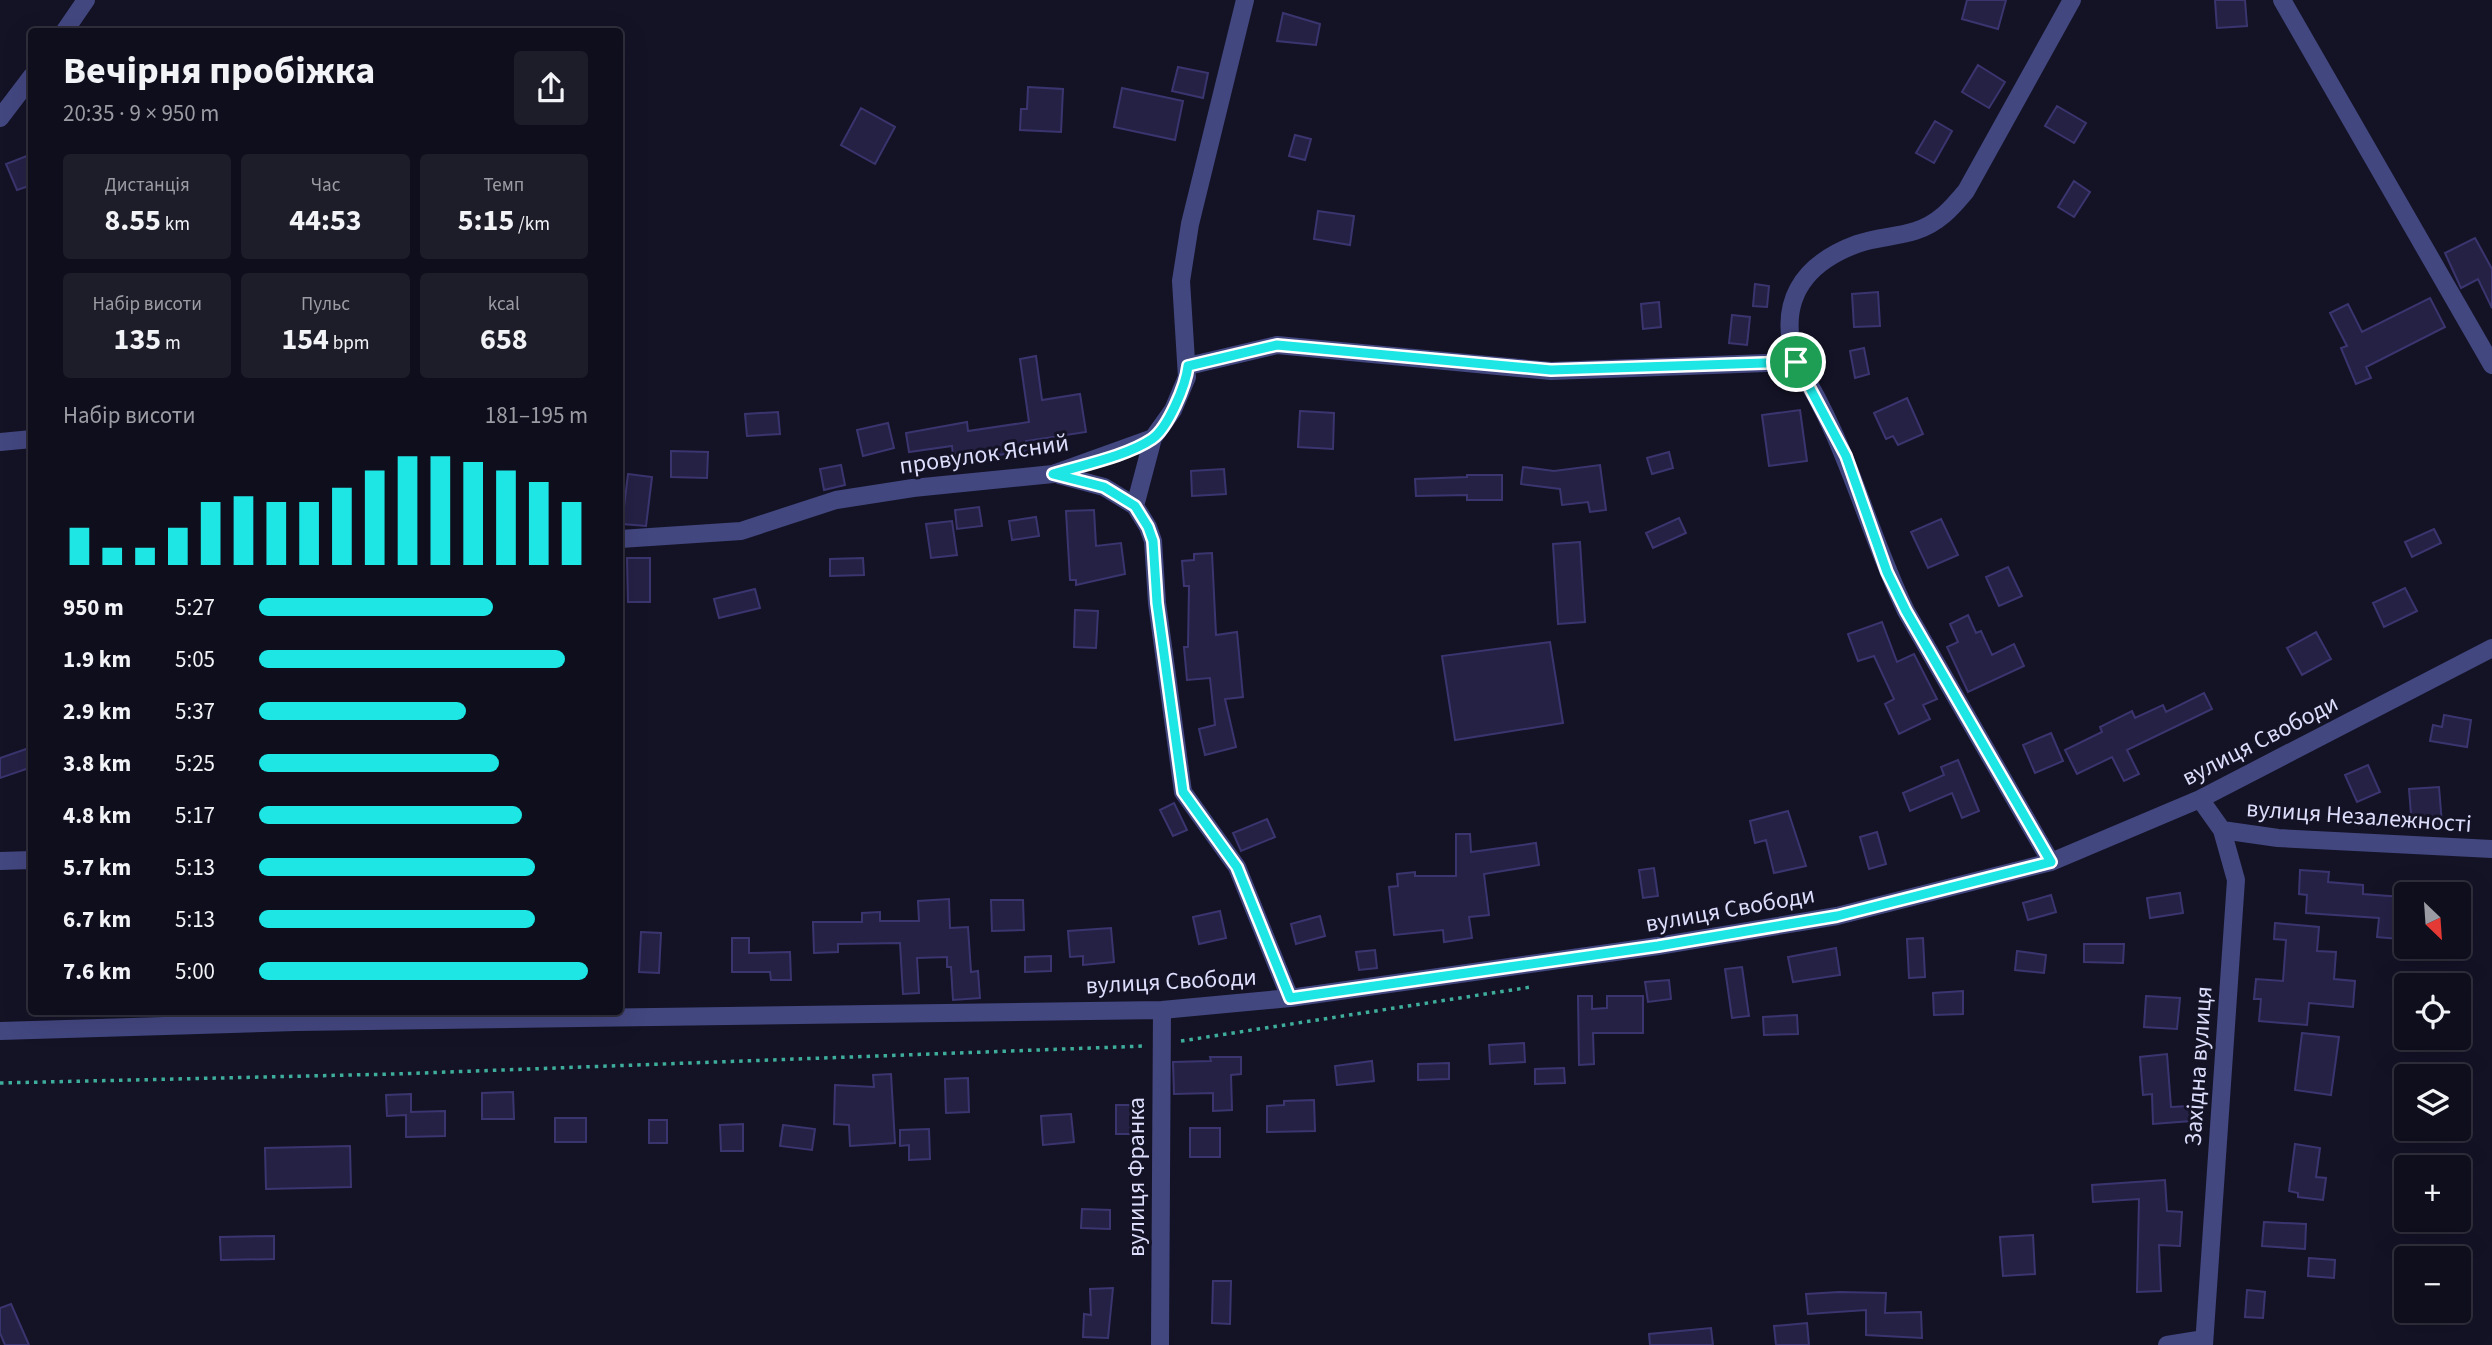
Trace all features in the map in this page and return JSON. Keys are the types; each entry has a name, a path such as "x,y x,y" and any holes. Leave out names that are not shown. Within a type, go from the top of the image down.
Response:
{"street":[{"path":"67,28 86,0"},
{"path":"1135,506 1153,438 1172,410 1187,377 1182,322 1183,270 1190,225 1245,0"},
{"path":"2051,862 1906,611 1887,572 1846,456 1796,362 1789,342 1788,311 1797,287 1839,252 1857,243 1916,231 1949,212 1966,191 2072,0"},
{"path":"2282,0 2492,365"},
{"path":"0,118 28,81"},
{"path":"1188,366 1277,345 1551,370 1796,362"},
{"name":"провулок Ясний","path":"623,539 741,531 836,500 913,488 1053,474 1153,438"},
{"path":"0,442 28,439"},
{"path":"1053,474 1104,487 1135,506 1153,541 1157,603 1183,792 1237,867 1290,998"},
{"name":"вулиця Свободи","path":"0,1031 296,1022 1162,1010 1290,998 1658,946 1837,916 2051,862 2200,799 2492,648"},
{"name":"Західна вулиця","path":"2200,799 2222,830 2236,880 2204,1342"},
{"name":"вулиця Незалежності","path":"2222,830 2278,838 2492,849"},
{"path":"0,861 28,860"},
{"name":"вулиця Франка","path":"1160,1345 1162,1010"},
{"path":"2167,1345 2204,1342"}],"path":[{"path":"0,1083 395,1074 1162,1044 1531,987"}],"building":[{"path":"1967,0 2006,0 1998,29 1962,19"},
{"path":"2215,0 2245,0 2247,26 2217,28"},
{"path":"1283,13 1320,24 1316,45 1277,41"},
{"path":"1978,65 2005,82 1989,108 1962,92"},
{"path":"1178,67 1208,73 1203,98 1172,91"},
{"path":"1028,87 1063,89 1061,132 1020,130 1021,109 1027,109"},
{"path":"1122,88 1183,101 1175,140 1114,127"},
{"path":"2057,106 2086,123 2074,143 2045,126"},
{"path":"861,108 895,127 875,164 841,145"},
{"path":"1935,121 1952,131 1934,163 1916,153"},
{"path":"1295,135 1311,139 1305,160 1289,156"},
{"path":"28,156 28,186 17,190 6,164"},
{"path":"2074,181 2090,192 2074,217 2058,207"},
{"path":"1318,211 1354,216 1350,245 1314,239"},
{"path":"2475,238 2492,269 2492,308 2478,279 2461,288 2445,253"},
{"path":"1755,284 1769,286 1767,307 1753,306"},
{"path":"1878,292 1880,326 1854,327 1852,294"},
{"path":"2430,298 2445,327 2366,367 2371,378 2356,384 2341,348 2347,346 2330,313 2348,304 2362,332"},
{"path":"1659,302 1661,327 1643,329 1641,304"},
{"path":"1732,315 1750,317 1747,345 1729,343"},
{"path":"1864,348 1869,374 1855,378 1850,351"},
{"path":"1036,356 1042,400 1080,394 1086,432 1026,441 1027,451 977,458 977,452 953,455 952,446 909,452 906,433 967,422 968,431 1029,422 1020,359"},
{"path":"1907,398 1923,434 1898,445 1893,436 1886,439 1874,413"},
{"path":"1800,410 1807,461 1769,466 1762,415"},
{"path":"1300,411 1334,413 1333,449 1298,447"},
{"path":"778,412 780,434 747,436 745,414"},
{"path":"888,423 894,448 863,456 857,430"},
{"path":"671,451 708,452 707,478 671,477"},
{"path":"1669,452 1673,468 1652,474 1647,458"},
{"path":"841,465 845,485 824,490 820,469"},
{"path":"1600,465 1606,510 1590,512 1588,502 1562,505 1560,489 1521,484 1523,467 1554,471"},
{"path":"1224,469 1226,494 1192,496 1191,471"},
{"path":"628,474 652,477 646,526 623,524"},
{"path":"1502,475 1502,500 1467,500 1467,495 1416,496 1415,479"},
{"path":"979,507 982,526 957,529 955,510"},
{"path":"1094,510 1096,546 1121,543 1125,574 1076,585 1076,580 1070,580 1066,511"},
{"path":"1036,517 1039,536 1012,540 1009,521"},
{"path":"1679,518 1686,533 1653,548 1646,533"},
{"path":"1941,519 1958,555 1928,568 1911,532"},
{"path":"952,521 957,555 931,558 926,524"},
{"path":"2434,529 2441,543 2412,557 2405,542"},
{"path":"1580,542 1585,622 1558,624 1553,544"},
{"path":"1212,553 1216,635 1237,632 1243,697 1225,699 1236,747 1205,755 1199,729 1215,725 1210,678 1187,680 1184,647 1188,647 1189,586 1184,586 1182,561 1194,560 1194,554"},
{"path":"627,558 650,558 650,602 628,602"},
{"path":"863,558 864,575 830,576 830,559"},
{"path":"2008,567 2022,596 1999,606 1986,577"},
{"path":"2405,588 2417,611 2384,627 2373,603"},
{"path":"755,589 760,608 719,618 714,599"},
{"path":"1075,610 1098,611 1096,648 1074,647"},
{"path":"1968,615 1976,633 1981,631 1992,655 2014,644 2024,666 1968,692 1947,647 1958,642 1950,624"},
{"path":"1882,622 1897,662 1914,654 1937,699 1923,705 1930,719 1899,734 1885,704 1894,699 1874,656 1858,661 1848,634"},
{"path":"2316,632 2331,659 2302,675 2287,648"},
{"path":"1550,642 1563,723 1455,740 1442,656"},
{"path":"2204,693 2212,709 2127,750 2139,774 2124,781 2112,757 2077,774 2065,750 2102,732 2100,727 2132,711 2135,718 2163,705 2166,712"},
{"path":"2444,715 2471,720 2467,747 2430,741 2433,725 2442,727"},
{"path":"2051,733 2063,761 2035,773 2023,745"},
{"path":"28,748 28,768 0,778 0,758"},
{"path":"1958,760 1979,811 1962,818 1952,793 1910,811 1903,793 1944,775 1941,767"},
{"path":"2368,765 2380,792 2357,802 2345,775"},
{"path":"2439,787 2442,824 2412,827 2409,789"},
{"path":"1174,803 1187,830 1173,836 1160,810"},
{"path":"1788,811 1806,866 1774,873 1766,840 1755,843 1750,821"},
{"path":"1267,819 1275,837 1241,851 1233,833"},
{"path":"1877,832 1886,864 1869,869 1860,837"},
{"path":"1456,834 1470,834 1471,852 1536,843 1539,865 1484,874 1489,915 1469,917 1472,938 1444,942 1443,930 1394,935 1389,887 1398,886 1397,874 1415,872 1415,876 1456,876"},
{"path":"1654,868 1658,896 1643,898 1639,870"},
{"path":"2300,870 2329,872 2328,882 2363,885 2363,894 2394,896 2394,939 2377,937 2379,918 2306,913 2307,895 2299,894"},
{"path":"2180,893 2183,913 2150,918 2147,898"},
{"path":"2051,895 2056,912 2028,920 2023,903"},
{"path":"949,899 950,928 968,927 971,972 978,971 980,998 953,1000 951,967 947,967 947,957 917,958 919,993 903,994 900,943 838,944 838,952 814,953 813,922 862,922 862,913 880,912 880,921 919,921 918,901"},
{"path":"991,900 1023,900 1024,930 992,931"},
{"path":"1220,911 1226,938 1199,944 1193,917"},
{"path":"1320,916 1325,936 1296,944 1291,924"},
{"path":"2275,923 2319,927 2317,951 2336,952 2334,979 2355,981 2353,1007 2309,1003 2307,1025 2259,1021 2261,999 2254,999 2256,979 2283,981 2286,940 2274,939"},
{"path":"1111,928 1114,962 1083,965 1083,956 1070,957 1068,931"},
{"path":"641,932 661,933 659,973 639,972"},
{"path":"732,938 749,938 749,953 790,952 791,980 771,980 770,972 732,972"},
{"path":"1923,938 1925,977 1909,978 1907,939"},
{"path":"2084,944 2124,944 2123,963 2084,962"},
{"path":"1836,948 1840,975 1793,982 1788,957"},
{"path":"1375,950 1377,968 1359,970 1356,952"},
{"path":"2017,951 2046,955 2044,973 2015,970"},
{"path":"1051,956 1051,971 1025,972 1025,957"},
{"path":"1742,967 1749,1016 1732,1018 1725,969"},
{"path":"1669,980 1671,999 1648,1002 1645,982"},
{"path":"1963,991 1963,1014 1934,1015 1933,993"},
{"path":"1578,996 1592,996 1592,1009 1607,1008 1607,996 1643,996 1643,1033 1593,1033 1594,1064 1579,1065"},
{"path":"2146,996 2180,998 2177,1029 2144,1027"},
{"path":"1797,1015 1798,1034 1764,1035 1763,1017"},
{"path":"2302,1033 2339,1037 2331,1095 2295,1090"},
{"path":"1524,1043 1525,1062 1490,1064 1489,1045"},
{"path":"2167,1054 2171,1107 2190,1106 2191,1121 2153,1124 2152,1094 2143,1095 2140,1057"},
{"path":"1210,1057 1241,1057 1241,1074 1231,1075 1232,1110 1213,1111 1213,1093 1174,1094 1173,1062 1211,1061"},
{"path":"1372,1061 1374,1081 1337,1085 1335,1066"},
{"path":"1449,1063 1449,1079 1418,1080 1418,1064"},
{"path":"1564,1068 1565,1083 1535,1084 1535,1069"},
{"path":"891,1074 895,1143 850,1146 849,1125 834,1124 835,1085 874,1087 873,1075"},
{"path":"968,1078 969,1112 946,1113 945,1079"},
{"path":"513,1092 514,1119 482,1119 482,1093"},
{"path":"411,1094 411,1112 445,1111 445,1136 406,1137 406,1115 387,1116 386,1095"},
{"path":"1314,1100 1315,1131 1267,1132 1267,1106 1284,1105 1284,1101"},
{"path":"1116,1105 1131,1105 1131,1134 1116,1134"},
{"path":"1071,1114 1074,1142 1043,1145 1041,1116"},
{"path":"555,1118 586,1118 586,1142 555,1142"},
{"path":"649,1120 667,1120 667,1143 649,1143"},
{"path":"743,1124 743,1151 721,1151 720,1125"},
{"path":"783,1125 815,1129 812,1150 780,1146"},
{"path":"1190,1128 1220,1128 1220,1157 1190,1157"},
{"path":"929,1129 930,1159 909,1160 909,1145 900,1146 900,1130"},
{"path":"2295,1144 2320,1148 2316,1177 2326,1178 2323,1200 2298,1197 2298,1193 2289,1191"},
{"path":"350,1146 351,1187 266,1189 265,1148"},
{"path":"2165,1180 2167,1211 2182,1212 2180,1246 2159,1245 2161,1291 2137,1292 2139,1199 2093,1202 2092,1185"},
{"path":"1082,1209 1110,1210 1110,1229 1081,1228"},
{"path":"2264,1222 2306,1224 2305,1249 2262,1246"},
{"path":"2033,1235 2035,1274 2003,1276 2000,1237"},
{"path":"274,1236 274,1259 221,1260 220,1237"},
{"path":"2309,1258 2335,1260 2334,1278 2308,1276"},
{"path":"1213,1281 1231,1281 1230,1324 1212,1323"},
{"path":"1113,1288 1108,1338 1083,1337 1084,1314 1091,1315 1090,1289"},
{"path":"2247,1290 2265,1292 2263,1318 2245,1317"},
{"path":"1886,1293 1885,1313 1921,1312 1922,1338 1866,1335 1866,1310 1808,1314 1806,1294"},
{"path":"11,1304 29,1345 5,1345 0,1333 0,1308"},
{"path":"1807,1323 1809,1345 1776,1345 1774,1326"},
{"path":"1711,1328 1713,1345 1650,1345 1649,1334"}],"route":[{"path":"1277,345 1551,370 1796,362 1825,412 1846,456 1887,572 1906,611 2051,862 1955,884 1837,916 1658,946 1290,998 1237,867 1183,792 1157,603 1153,541 1148,527 1135,506 1104,487 1079,478 1053,474 1118,453 1153,438 1172,410 1187,377 1188,366 1277,345"}]}
